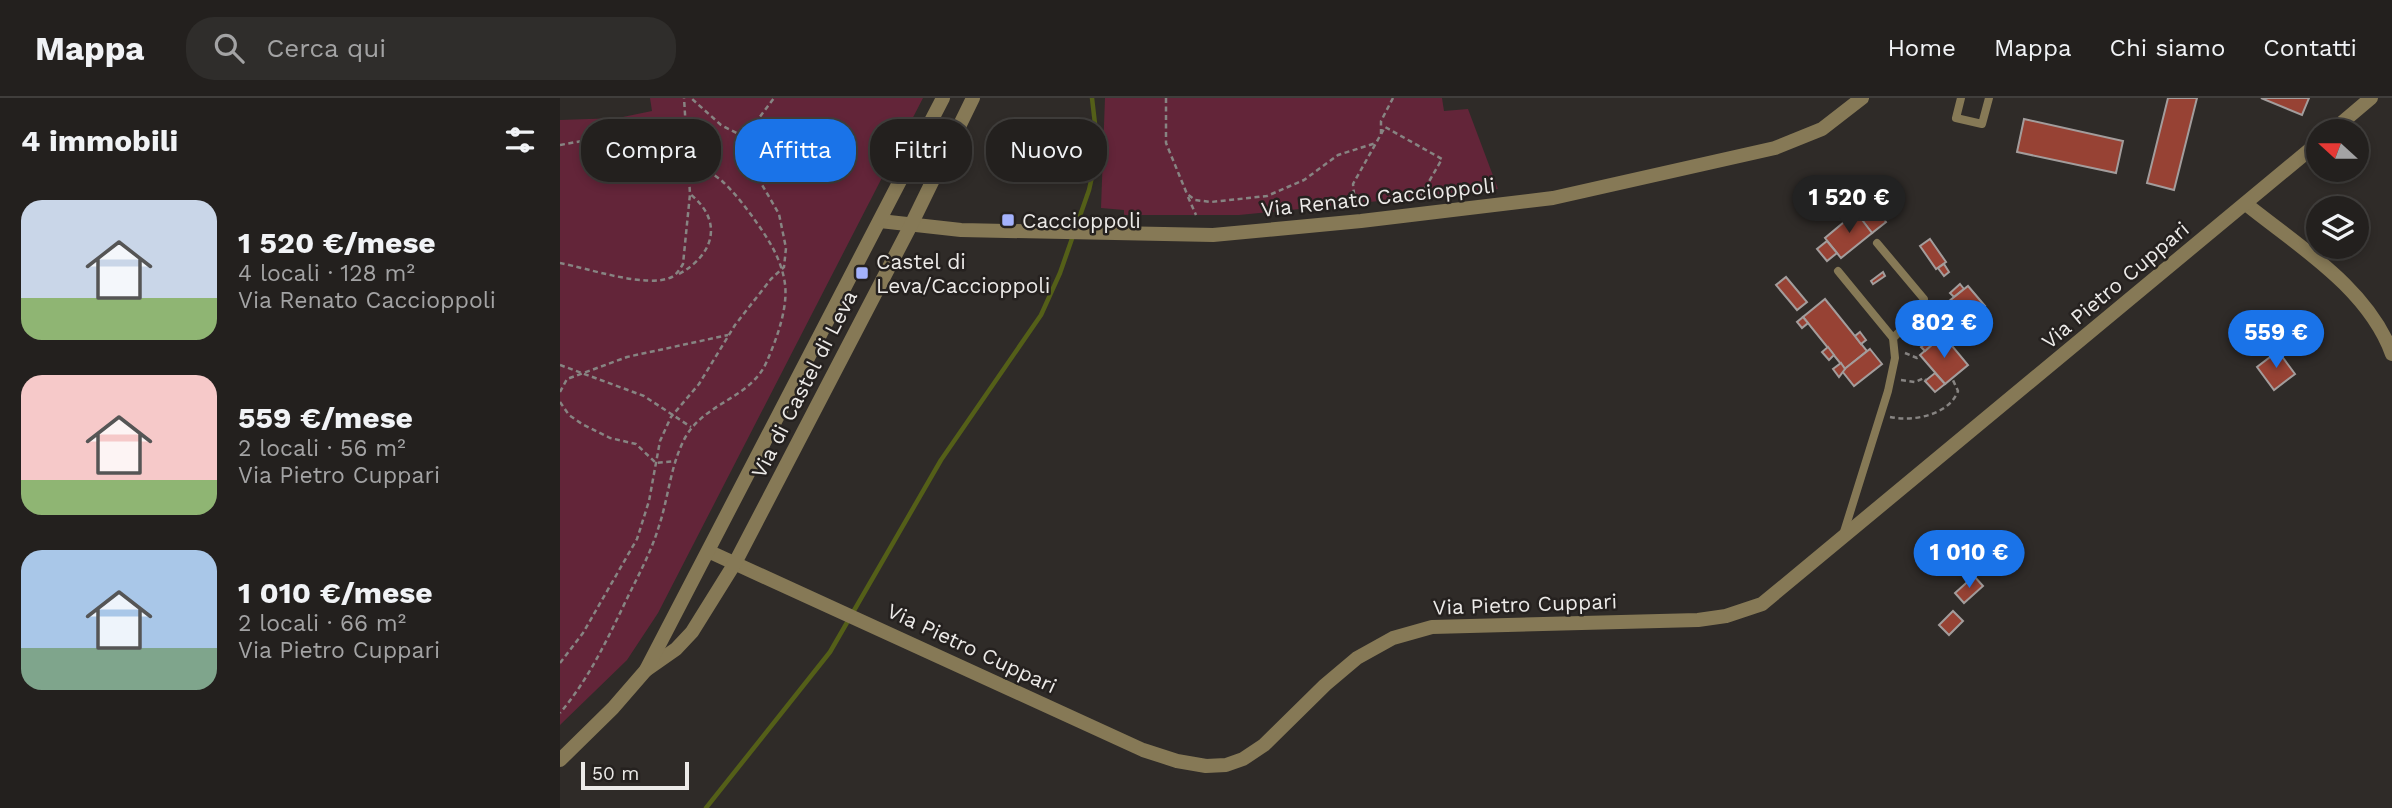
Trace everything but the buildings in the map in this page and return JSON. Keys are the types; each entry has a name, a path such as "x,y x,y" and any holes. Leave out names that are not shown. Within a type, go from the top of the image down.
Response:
{"street":[{"name":"Via di Castel di Leva","path":"560,760 613,708 646,670 710,552 943,98"},
{"name":"Via di Castel di Leva","path":"646,670 676,649 692,632 735,563 911,225 973,98"},
{"name":"Via Renato Caccioppoli","path":"880,221 961,230 1191,236 1238,234 1553,198 1775,148 1822,129 1861,98"},
{"path":"2346,119 2371,98"},
{"name":"Via Pietro Cuppari","path":"710,552 1143,750 1190,764 1220,766 1243,759 1264,745 1335,675 1367,651 1394,638 1445,625 1698,620 1726,616 1762,604 2306,153"},
{"path":"2246,204 2340,280 2362,302 2382,331 2392,354"}],"lane":[{"path":"1961,98 1956,118 1982,124 1989,98"},
{"path":"1877,243 1924,299 1917,315 1893,338"},
{"path":"1838,271 1893,338 1895,355 1842,538"}],"path":[{"path":"684,98 685,119"},
{"path":"691,98 720,125 735,132"},
{"path":"758,119 774,98"},
{"path":"1166,98 1166,143 1196,215"},
{"path":"1381,134 1381,121 1393,98"},
{"path":"1355,203 1353,184 1385,127 1442,159 1420,197"},
{"path":"560,145 581,142"},
{"path":"1186,194 1195,200 1211,202 1267,197 1304,180 1338,155 1376,143"},
{"path":"670,278 682,264 689,182"},
{"path":"560,713 580,690 595,666 642,572 660,524 675,461 691,427 747,387 762,370 783,307 785,286 767,236 732,191 721,182"},
{"path":"560,663 583,633 637,539 649,501 660,441 673,413 699,384 728,335 785,262 786,248 779,214 760,182"},
{"path":"560,263 614,276 670,278 703,257 711,234 706,212 690,194"},
{"path":"1917,315 1927,321 1949,323 1959,316"},
{"path":"560,392 567,379 644,351 728,335"},
{"path":"1895,355 1908,354 1917,358 1920,355"},
{"path":"560,365 644,396 691,427"},
{"path":"1891,376 1908,382 1924,378 1926,380"},
{"path":"1880,414 1897,419 1911,418 1944,408 1958,391 1952,379"},
{"path":"560,402 569,415 582,424 610,438 636,444 656,463 675,461"}],"shaded area":[{"path":"650,98 923,98 912,119 870,119 870,182 880,182 658,613 627,660 560,725 560,120 581,119 581,182 721,182 721,119 589,119 618,118 652,111"},
{"path":"1105,98 1442,98 1444,111 1468,109 1498,189 1239,215 1124,215 1124,210 1101,208 1102,182 1107,182 1107,119 1104,119"}],"waterway":[{"path":"706,808 830,652 941,460 1041,315 1060,273 1089,190 1098,150 1092,98"}],"place":[{"name":"Caccioppoli","path":"1008,220"},
{"name":"Castel di Leva/Caccioppoli","path":"862,273"}]}
